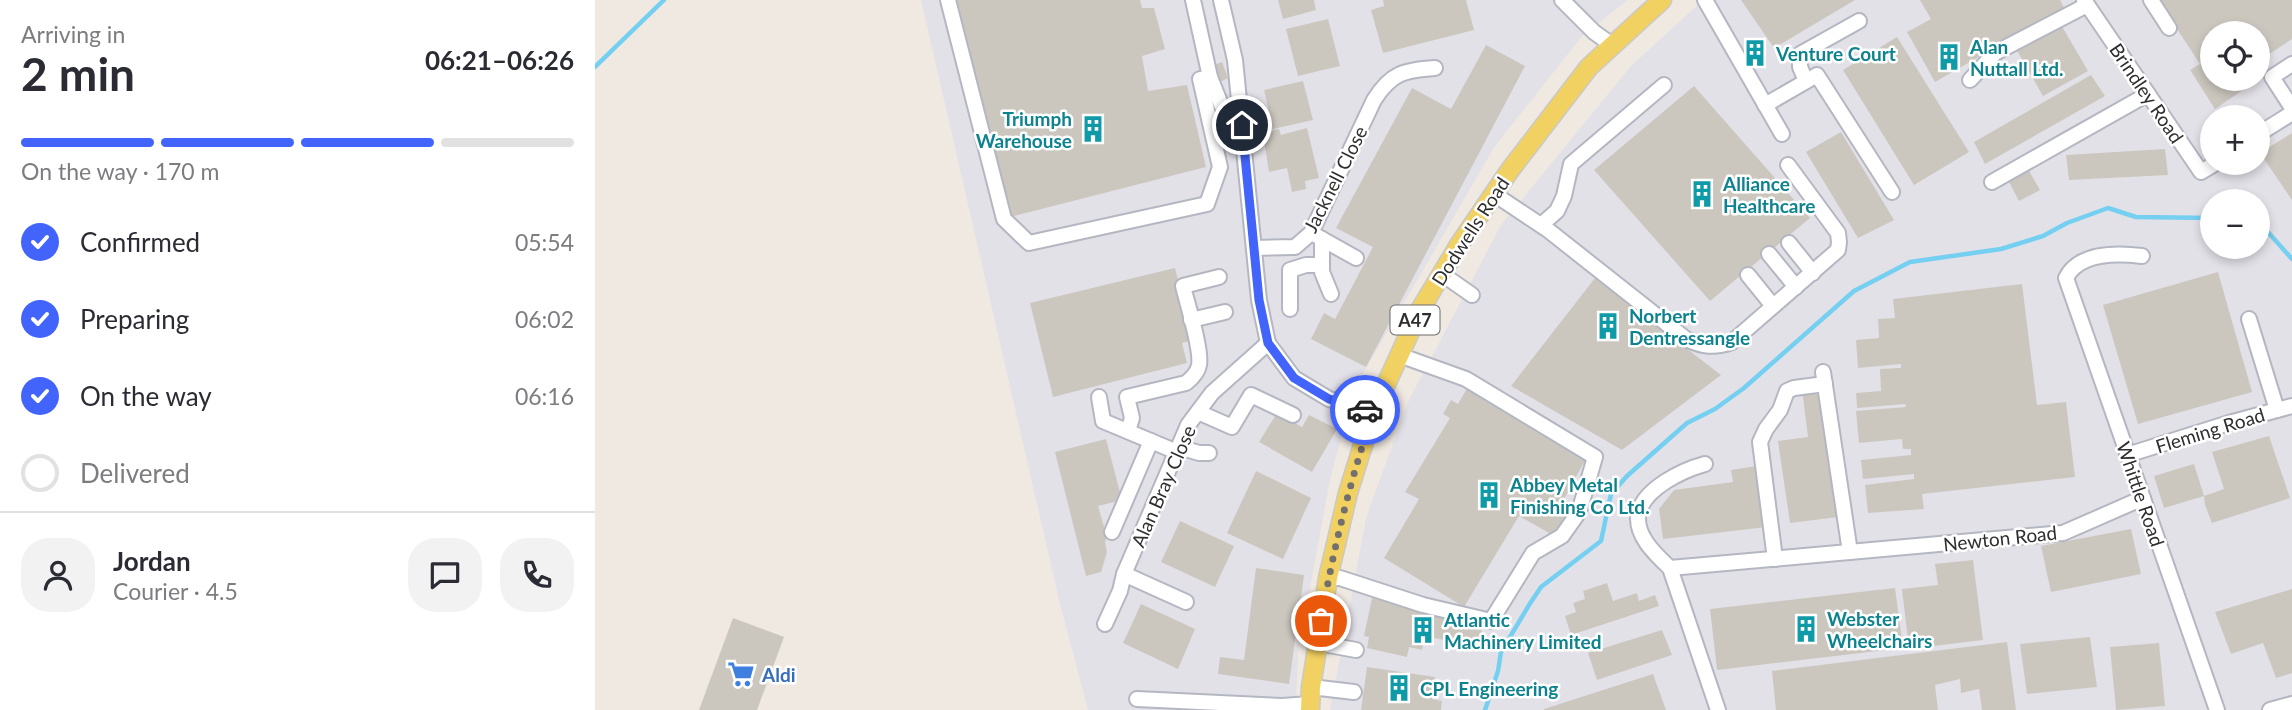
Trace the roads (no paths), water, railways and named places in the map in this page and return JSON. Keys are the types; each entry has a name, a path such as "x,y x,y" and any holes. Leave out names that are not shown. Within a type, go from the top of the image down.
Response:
{"main road":[{"name":"Dodwells Road","path":"1310,700 1328,578 1348,493 1373,413 1420,310 1494,194 1589,67 1662,0"}],"street":[{"path":"948,0 1004,219 1029,243 1207,204 1220,167 1199,79 1210,77"},
{"path":"1193,0 1210,77 1236,142 1244,147"},
{"path":"1221,0 1235,60 1259,300 1268,343 1294,378 1329,399 1373,413"},
{"path":"1706,0 1782,134"},
{"path":"2151,0 2169,28"},
{"path":"1566,1 1594,32 1612,46"},
{"path":"1970,80 1995,53 2085,2"},
{"name":"Brindley Road","path":"2085,2 2200,171"},
{"path":"1806,81 1800,67 1800,54 1859,22"},
{"path":"2270,126 2292,110 2272,77 2292,64"},
{"name":"Jacknell Close","path":"1254,248 1295,247 1316,236 1370,109 1386,82 1397,75 1435,68"},
{"path":"1765,105 1817,75 1892,192"},
{"path":"1541,225 1557,211 1564,197 1571,164 1664,85"},
{"path":"1992,182 2148,94"},
{"path":"1494,194 1541,225 1694,343 1719,347 1732,342 1837,250 1837,233 1788,165"},
{"path":"1316,236 1356,258"},
{"path":"1316,236 1322,272 1331,294"},
{"path":"1789,243 1813,273"},
{"path":"1769,254 1796,287"},
{"name":"Whittle Road","path":"2142,256 2113,254 2087,260 2075,265 2066,278 2217,710"},
{"path":"1290,309 1290,270 1306,265 1322,265"},
{"path":"1442,274 1472,295"},
{"path":"1748,275 1773,306"},
{"path":"1128,432 1132,418 1127,397 1186,383 1192,379 1199,366 1183,286 1219,277"},
{"path":"1191,320 1226,312"},
{"path":"2249,320 2285,408"},
{"name":"Alan Bray Close","path":"1105,624 1188,425 1212,393 1268,343"},
{"path":"1328,578 1491,621 1533,553 1562,536 1579,512 1595,457 1466,379 1399,355"},
{"path":"1775,559 1760,442 1780,410 1787,391 1824,378 1850,552"},
{"path":"1198,412 1232,427 1251,394 1293,415"},
{"path":"1099,397 1103,421 1151,441 1178,449 1209,453"},
{"name":"Fleming Road","path":"2127,455 2285,408"},
{"path":"1112,532 1151,441"},
{"path":"1705,464 1673,476 1645,501 1639,511 1643,537 1652,553 1670,568 1714,709"},
{"name":"Newton Road","path":"1670,568 2063,533 2143,498"},
{"path":"1124,574 1186,602"},
{"path":"1318,643 1356,650"},
{"path":"1137,699 1282,705 1354,692"},
{"path":"2270,710 2292,704"}],"waterway":[{"path":"595,67 664,0"},
{"path":"1485,710 1498,671 1501,652 1541,587 1601,541 1611,494 1627,476 1687,423 1715,409 1744,388 1854,291 1910,262 2001,249 2043,236 2067,223 2108,208 2136,217 2200,218"},
{"path":"2270,234 2292,259"}],"place":[{"name":"Venture Court","path":"1755,53"},
{"name":"Alan Nuttall Ltd.","path":"1949,57"},
{"name":"Triumph Warehouse","path":"1093,129"},
{"name":"Alliance Healthcare","path":"1702,194"},
{"name":"Norbert Dentressangle","path":"1608,326"},
{"name":"Abbey Metal Finishing Co Ltd.","path":"1489,495"},
{"name":"Webster Wheelchairs","path":"1806,629"},
{"name":"Atlantic Machinery Limited","path":"1423,630"},
{"name":"Aldi","path":"741,674"},
{"name":"CPL Engineering","path":"1399,688"}]}
